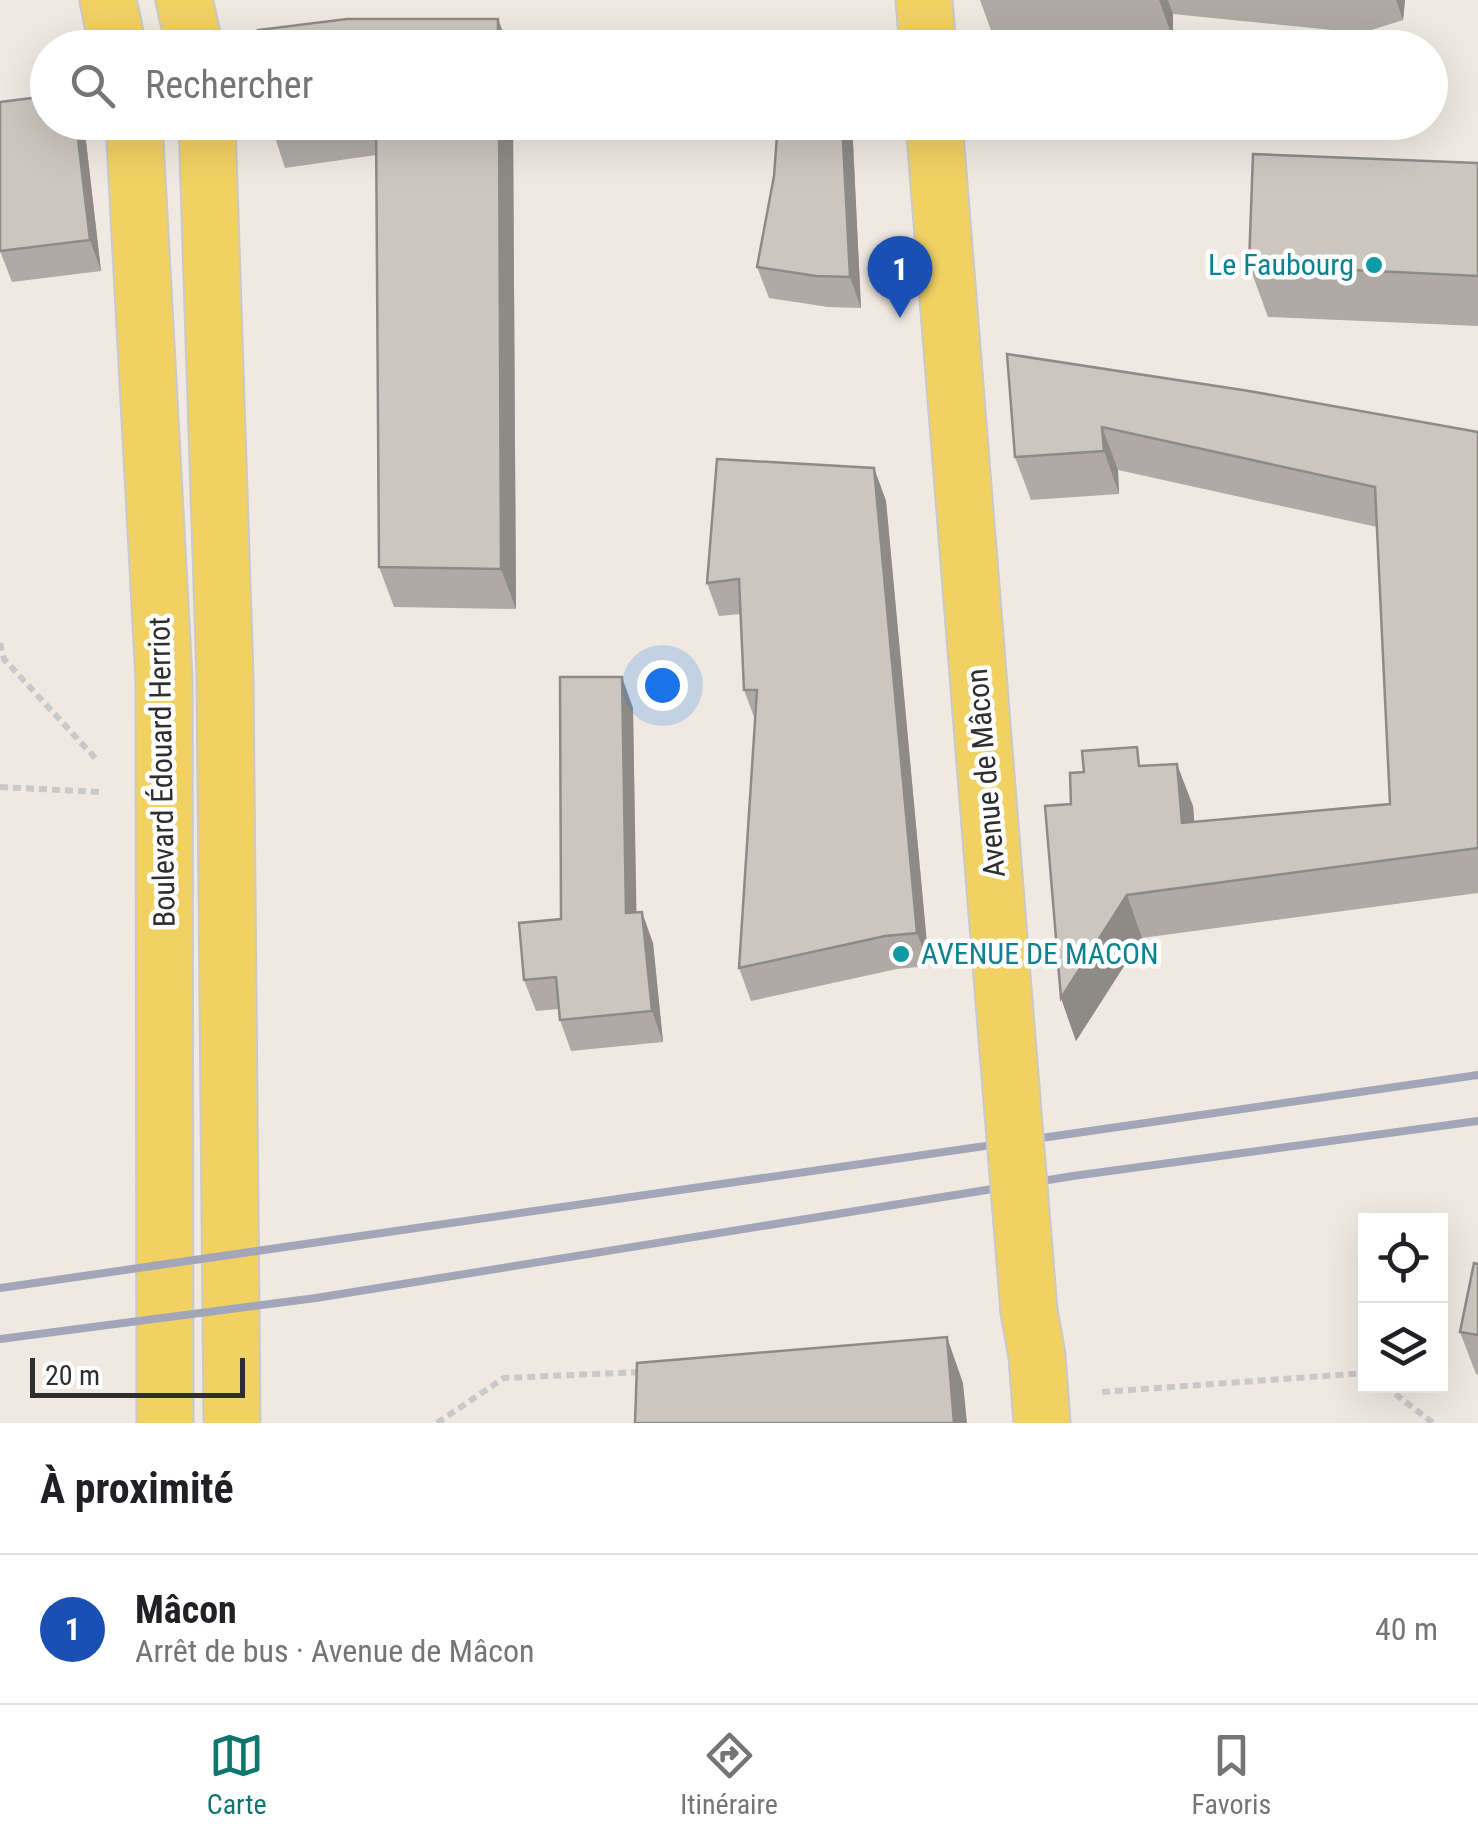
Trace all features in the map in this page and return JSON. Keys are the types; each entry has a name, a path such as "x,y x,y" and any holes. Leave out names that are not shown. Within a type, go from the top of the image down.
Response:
{"main road":[{"path":"108,0 114,30"},
{"path":"184,0 191,30"},
{"path":"924,0 926,30"},
{"name":"Boulevard Édouard Herriot","path":"135,140 164,679 165,1423"},
{"name":"Boulevard Édouard Herriot","path":"208,140 225,678 232,1423"},
{"name":"Avenue de Mâcon","path":"935,140 1029,1311 1041,1410"}],"path":[{"path":"0,786 106,792 164,802"},
{"path":"437,1423 504,1378 642,1372"},
{"path":"1041,1410 1358,1374"},
{"path":"1395,1393 1433,1423"}],"building":[{"path":"347,19 498,19 498,30 258,30"},
{"path":"30,98 30,140 78,140 90,240 0,251 0,102"},
{"path":"376,140 499,140 501,569 379,567"},
{"path":"777,140 843,140 850,277 757,267"},
{"path":"1253,154 1478,163 1478,276 1249,265"},
{"path":"1007,354 1249,391 1478,432 1478,848 1127,895 1061,998 1045,806 1071,804 1070,773 1084,772 1082,751 1137,747 1139,766 1177,764 1182,823 1390,804 1375,487 1102,427 1104,451 1015,457"},
{"path":"717,459 874,468 917,933 885,936 739,968 757,690 744,690 739,579 707,583"},
{"path":"560,677 622,677 626,913 642,912 652,1011 560,1020 556,977 524,980 519,923 561,919"},
{"path":"1474,1263 1478,1264 1478,1335 1460,1332"},
{"path":"947,1337 954,1423 635,1423 637,1363"}],"railway":[{"path":"0,1288 1478,1075"},
{"path":"0,1339 316,1298 1073,1176 1478,1121"}],"place":[{"name":"Le Faubourg","path":"1374,265"},
{"name":"Mâcon","path":"900,318"},
{"name":"AVENUE DE MACON","path":"901,954"}]}
